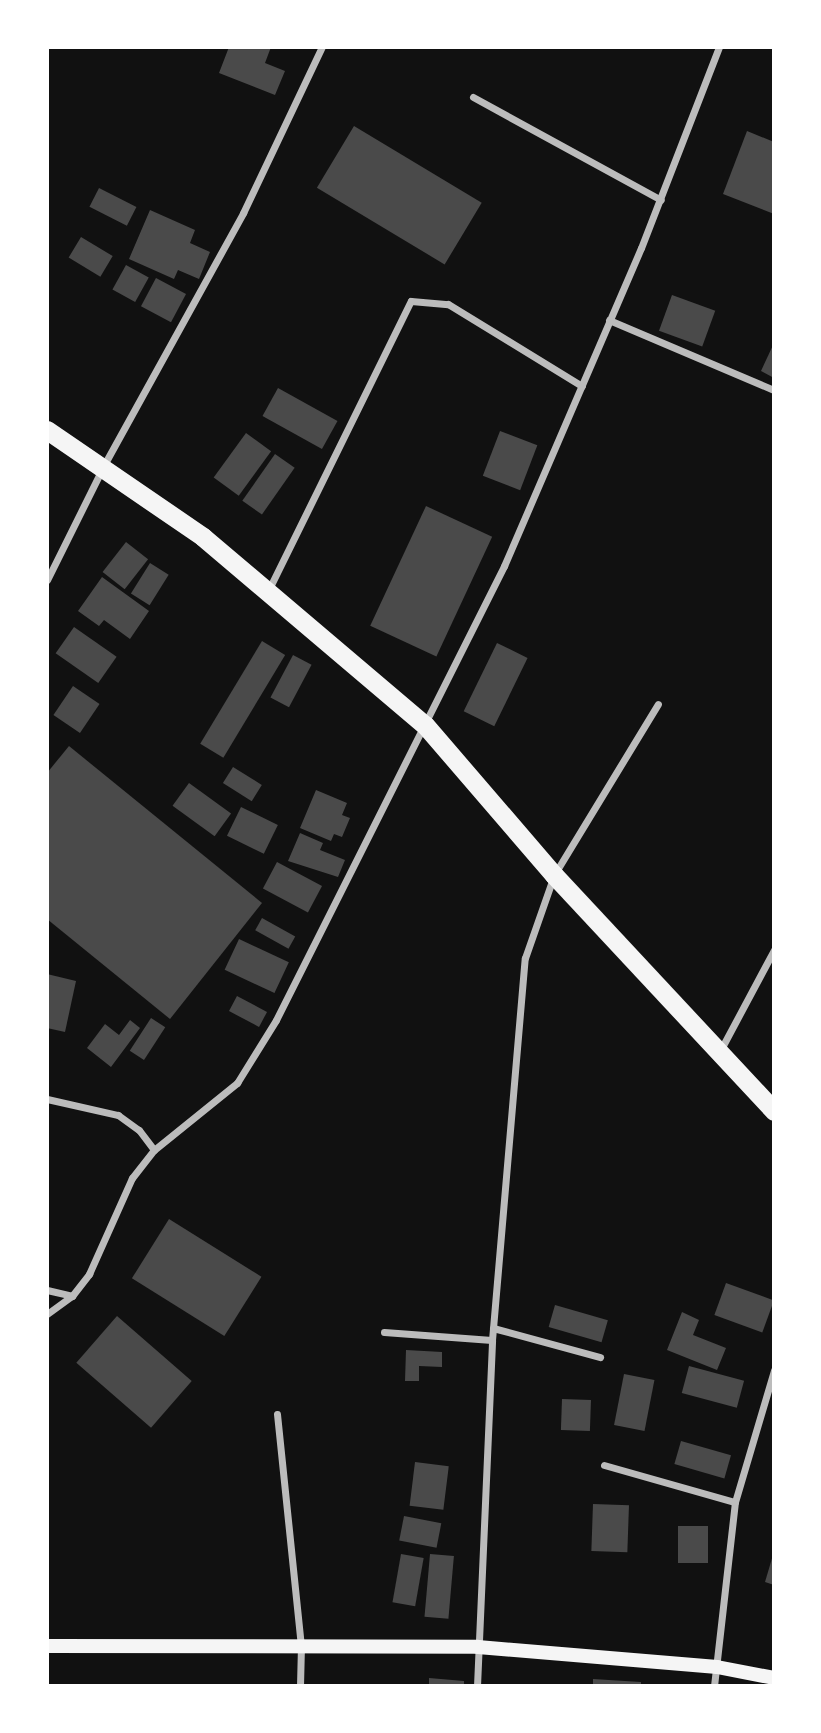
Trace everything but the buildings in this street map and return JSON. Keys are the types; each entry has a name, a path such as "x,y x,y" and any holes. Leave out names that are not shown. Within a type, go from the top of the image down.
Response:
{"highway":[{"path":"47,430 104,465 269,590 425,725 554,875 774,1111"}],"main road":[{"path":"47,1646 478,1647 717,1667 774,1678"}],"street":[{"path":"47,580 104,465 243,213 322,47"},
{"path":"47,1314 72,1296 103,1248 132,1178 154,1150 250,1067 504,566 661,200 719,47"},
{"path":"473,97 661,200"},
{"path":"269,590 411,301 448,304 582,386"},
{"path":"609,320 774,390"},
{"path":"477,1686 492,1340 526,958 554,875 659,704"},
{"path":"719,1051 774,950"},
{"path":"47,1100 118,1115 139,1130 154,1150"},
{"path":"47,1290 72,1296"},
{"path":"493,1328 600,1357"},
{"path":"384,1332 492,1340"},
{"path":"715,1686 720,1604 735,1502 774,1370"},
{"path":"277,1414 301,1645 300,1686"},
{"path":"604,1465 735,1502"}]}
